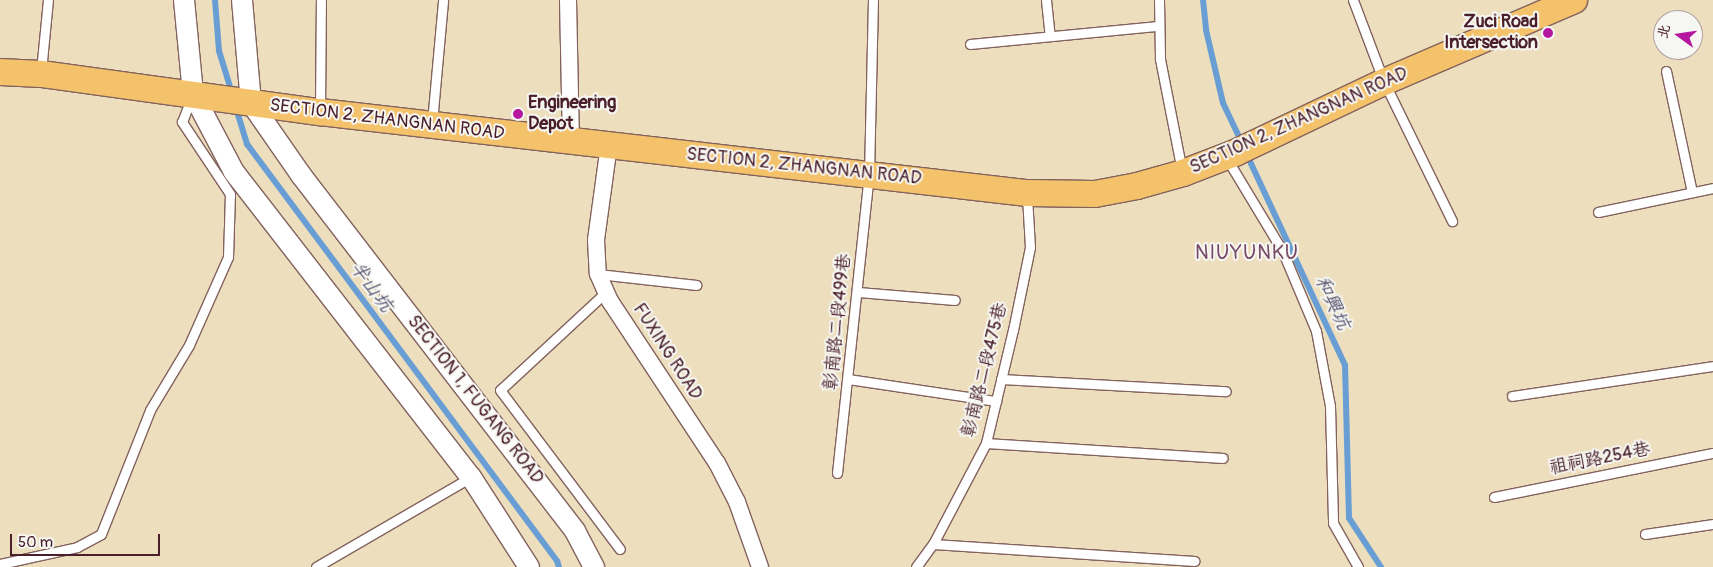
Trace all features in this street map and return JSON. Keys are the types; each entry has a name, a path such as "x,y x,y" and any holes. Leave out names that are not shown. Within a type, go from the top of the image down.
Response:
{"main road":[{"name":"SECTION 2, ZHANGNAN ROAD","path":"0,72 41,74 320,112 1027,193 1095,194 1137,186 1183,173 1238,151 1384,82 1574,0"}],"street":[{"name":"SECTION 1, FUGANG ROAD","path":"184,0 224,99 234,172 471,477 529,567"},
{"name":"SECTION 1, FUGANG ROAD","path":"224,99 242,0"},
{"path":"568,0 571,141"},
{"name":"SECTION 1, FUGANG ROAD","path":"224,99 301,175 576,531 594,567"},
{"name":"FUXING ROAD","path":"609,145 596,240 598,274 606,292 717,463 737,502 760,567"}],"lane":[{"path":"41,74 48,0"},
{"path":"320,112 321,0"},
{"path":"431,125 443,0"},
{"name":"彰南路二段499巷","path":"838,474 869,174 873,0"},
{"path":"1046,0 1050,36"},
{"path":"1159,0 1160,59 1183,173"},
{"path":"1353,0 1384,82 1452,221"},
{"path":"970,44 1158,26"},
{"path":"1666,71 1692,192"},
{"path":"0,564 77,547 101,534 150,410 189,345 228,257 230,194 182,122 224,99"},
{"path":"1238,151 1316,331 1330,406 1333,523 1358,567"},
{"path":"1598,212 1713,188"},
{"name":"彰南路二段475巷","path":"916,567 933,544 986,443 1030,247 1027,193"},
{"path":"598,274 696,285"},
{"path":"606,292 500,390 620,549"},
{"path":"858,292 955,300"},
{"path":"1512,396 1713,366"},
{"path":"848,379 996,401"},
{"path":"1001,379 1226,390"},
{"path":"986,443 1223,458"},
{"name":"祖祠路254巷","path":"1494,497 1713,453"},
{"path":"316,567 471,477"},
{"path":"1645,534 1713,524"},
{"path":"933,544 1194,561"}],"waterway":[{"name":"半山坑","path":"215,0 219,51 232,93"},
{"name":"和興坑","path":"1203,0 1206,30 1223,103 1242,143"},
{"name":"半山坑","path":"236,108 247,144 557,561 559,567"},
{"name":"和興坑","path":"1247,155 1345,365 1349,518 1381,567"}],"place":[{"name":"Zuci Road Intersection","path":"1548,33"},
{"name":"Engineering Depot","path":"518,114"}],"district":[{"name":"NIUYUNKU","path":"1247,252"}]}
